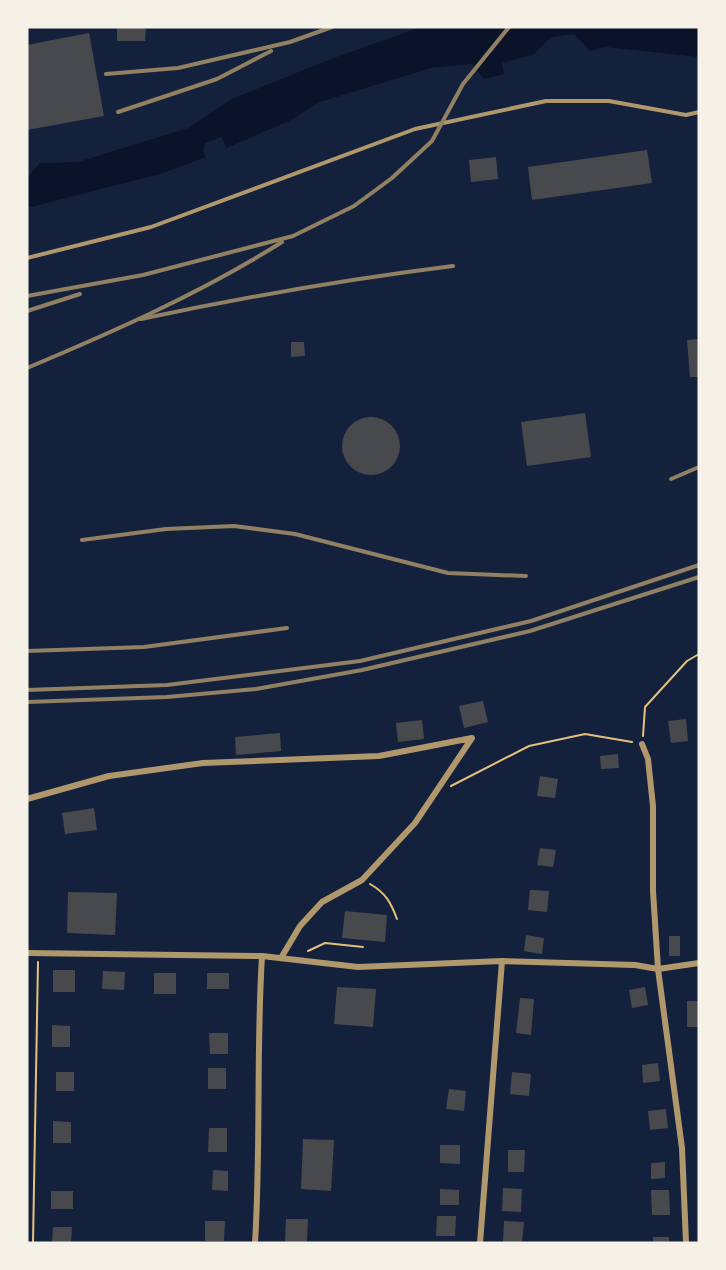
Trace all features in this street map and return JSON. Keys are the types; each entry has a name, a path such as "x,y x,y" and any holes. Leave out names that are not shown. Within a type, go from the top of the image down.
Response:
{"street":[{"path":"27,799 109,776 203,763 379,756 472,738 416,823 362,880 322,902 300,926 281,958"},
{"path":"642,744 648,759 653,806 653,891 658,969 682,1148 686,1243"},
{"path":"27,953 262,956 358,967 502,961 635,965 658,969 699,963"},
{"path":"255,1243 260,1170 259,998 262,956"},
{"path":"480,1243 502,961"}],"lane":[{"path":"27,258 151,227 415,129 546,101 609,101 686,115 699,112"}],"path":[{"path":"437,793 529,746 585,734 642,744 645,707 687,661 699,654"},
{"path":"362,880 380,890 390,901 397,919"},
{"path":"292,959 325,943 363,947"},
{"path":"33,1243 38,953"}],"water":[{"path":"421,27 699,27 699,57 605,47 590,51 574,34 551,37 533,55 502,63 504,74 484,79 472,64 431,68 320,102 289,121 226,148 222,137 205,143 203,151 206,157 160,174 27,208 27,178 40,163 78,162 188,128 232,99 331,59"}],"building":[{"path":"117,27 146,27 145,41 117,41"},
{"path":"89,33 104,116 27,130 27,45"},
{"path":"647,150 652,183 532,200 528,167"},
{"path":"496,157 498,179 471,182 469,160"},
{"path":"699,339 699,377 690,377 687,340"},
{"path":"291,342 304,342 305,356 291,357"},
{"path":"585,413 591,457 527,466 521,422"},
{"path":"371,417 382,419 395,430 400,446 398,457 387,470 371,475 360,473 347,462 342,446 344,435 355,422"},
{"path":"483,701 488,722 464,728 459,706"},
{"path":"686,719 688,741 671,743 668,721"},
{"path":"422,720 424,739 398,742 396,723"},
{"path":"280,733 281,751 236,755 235,737"},
{"path":"618,754 619,768 601,769 600,756"},
{"path":"540,776 558,779 555,798 537,796"},
{"path":"94,808 97,830 65,834 62,813"},
{"path":"540,848 556,850 553,867 537,865"},
{"path":"530,890 549,891 547,912 528,910"},
{"path":"68,892 117,893 115,935 67,933"},
{"path":"345,911 387,915 385,942 342,938"},
{"path":"526,935 544,938 542,954 524,951"},
{"path":"669,936 680,936 680,956 669,956"},
{"path":"53,970 75,970 75,992 53,992"},
{"path":"103,971 125,972 124,990 102,989"},
{"path":"154,973 176,973 176,994 154,994"},
{"path":"207,973 229,973 229,989 207,989"},
{"path":"337,987 376,989 373,1027 334,1024"},
{"path":"645,987 648,1005 632,1008 629,990"},
{"path":"520,998 534,999 531,1035 516,1033"},
{"path":"687,1001 699,1001 699,1027 687,1027"},
{"path":"52,1025 70,1026 70,1047 52,1047"},
{"path":"209,1033 228,1033 228,1054 210,1054"},
{"path":"658,1063 660,1081 643,1083 642,1065"},
{"path":"208,1068 226,1068 226,1089 208,1089"},
{"path":"56,1072 74,1072 74,1091 56,1091"},
{"path":"512,1072 531,1074 529,1096 510,1094"},
{"path":"449,1089 466,1091 464,1111 446,1109"},
{"path":"666,1109 668,1128 650,1130 648,1111"},
{"path":"53,1121 71,1122 71,1143 53,1143"},
{"path":"209,1128 227,1128 227,1152 208,1152"},
{"path":"303,1139 334,1140 331,1191 301,1189"},
{"path":"440,1145 460,1145 460,1164 440,1163"},
{"path":"508,1150 525,1150 524,1172 508,1172"},
{"path":"665,1162 665,1178 651,1179 651,1163"},
{"path":"213,1170 228,1171 228,1191 212,1190"},
{"path":"503,1188 522,1189 521,1212 502,1211"},
{"path":"440,1189 459,1190 459,1205 440,1205"},
{"path":"651,1190 669,1190 670,1215 652,1215"},
{"path":"51,1191 73,1191 73,1209 51,1209"},
{"path":"437,1216 456,1216 455,1236 436,1236"},
{"path":"286,1219 308,1219 307,1242 285,1242"},
{"path":"205,1221 225,1221 224,1241 205,1241"},
{"path":"504,1221 524,1222 522,1243 503,1243"},
{"path":"53,1227 72,1227 71,1243 52,1243"},
{"path":"653,1237 669,1237 669,1243 653,1243"}],"railway":[{"path":"106,74 178,68 290,42 332,27"},
{"path":"27,296 143,275 293,236 354,206 392,178 432,141 463,84 509,27"},
{"path":"118,112 217,79 271,51"},
{"path":"27,368 157,310 220,278 282,242"},
{"path":"141,319 297,289 453,266"},
{"path":"27,311 80,294"},
{"path":"671,479 699,467"},
{"path":"82,540 166,529 234,526 295,534 448,573 526,576"},
{"path":"27,690 167,685 360,661 531,621 699,565"},
{"path":"27,702 167,697 256,689 362,670 530,631 699,577"},
{"path":"27,651 144,647 287,628"}]}
